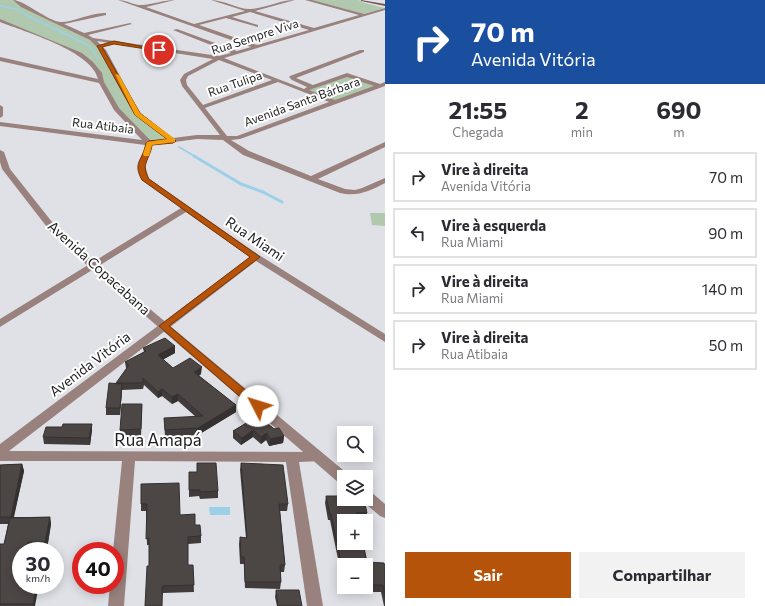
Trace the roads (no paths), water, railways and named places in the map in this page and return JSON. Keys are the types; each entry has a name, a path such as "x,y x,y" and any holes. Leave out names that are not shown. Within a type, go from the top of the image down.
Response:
{"main road":[{"path":"363,0 385,4"},
{"path":"371,0 385,4"}],"street":[{"path":"15,0 23,6 92,39 218,58 334,102"},
{"path":"120,0 257,47"},
{"path":"148,0 158,3"},
{"path":"141,7 173,0"},
{"path":"213,0 224,2 314,30"},
{"path":"194,25 293,0"},
{"path":"307,0 364,15"},
{"name":"Rua Sempre Viva","path":"226,139 184,85 183,80 186,75 218,58 385,9"},
{"path":"61,23 104,14"},
{"path":"227,17 256,26"},
{"path":"0,20 80,54 91,62 100,73 101,82 116,109 149,143"},
{"path":"83,35 130,24"},
{"path":"175,30 237,53"},
{"path":"92,39 100,46 138,114 173,141"},
{"path":"100,46 114,43"},
{"path":"312,87 294,79 292,76 362,51"},
{"path":"0,60 101,82"},
{"path":"70,75 100,73"},
{"path":"302,91 347,75 383,86"},
{"name":"Rua Tulipa","path":"202,107 276,81"},
{"name":"Avenida Santa Bárbara","path":"226,139 238,138 334,102 383,86"},
{"path":"0,107 0,116"},
{"name":"Rua Atibaia","path":"0,124 149,143 214,136 226,139"},
{"path":"226,139 233,145 246,152 343,192 353,194 362,192 385,180"},
{"name":"Rua Miami","path":"149,143 148,151 142,163 141,171 146,180 185,209 256,257 385,339"},
{"path":"311,179 385,144"},
{"name":"Avenida Copacabana","path":"0,152 6,169 53,229 93,266 337,473"},
{"path":"0,324 185,209"},
{"name":"Avenida Vitória","path":"0,451 256,257"},
{"name":"Rua Amapá","path":"0,456 317,457"},
{"path":"116,606 129,457"},
{"path":"292,457 315,606"},
{"path":"373,502 385,512"}],"water":[{"path":"209,507 230,507 230,515 210,515"}],"waterway":[{"path":"0,6 17,9 26,15 86,44 93,50 98,59"},
{"path":"179,147 196,157"},
{"path":"194,156 241,184 263,192 282,202"}]}
